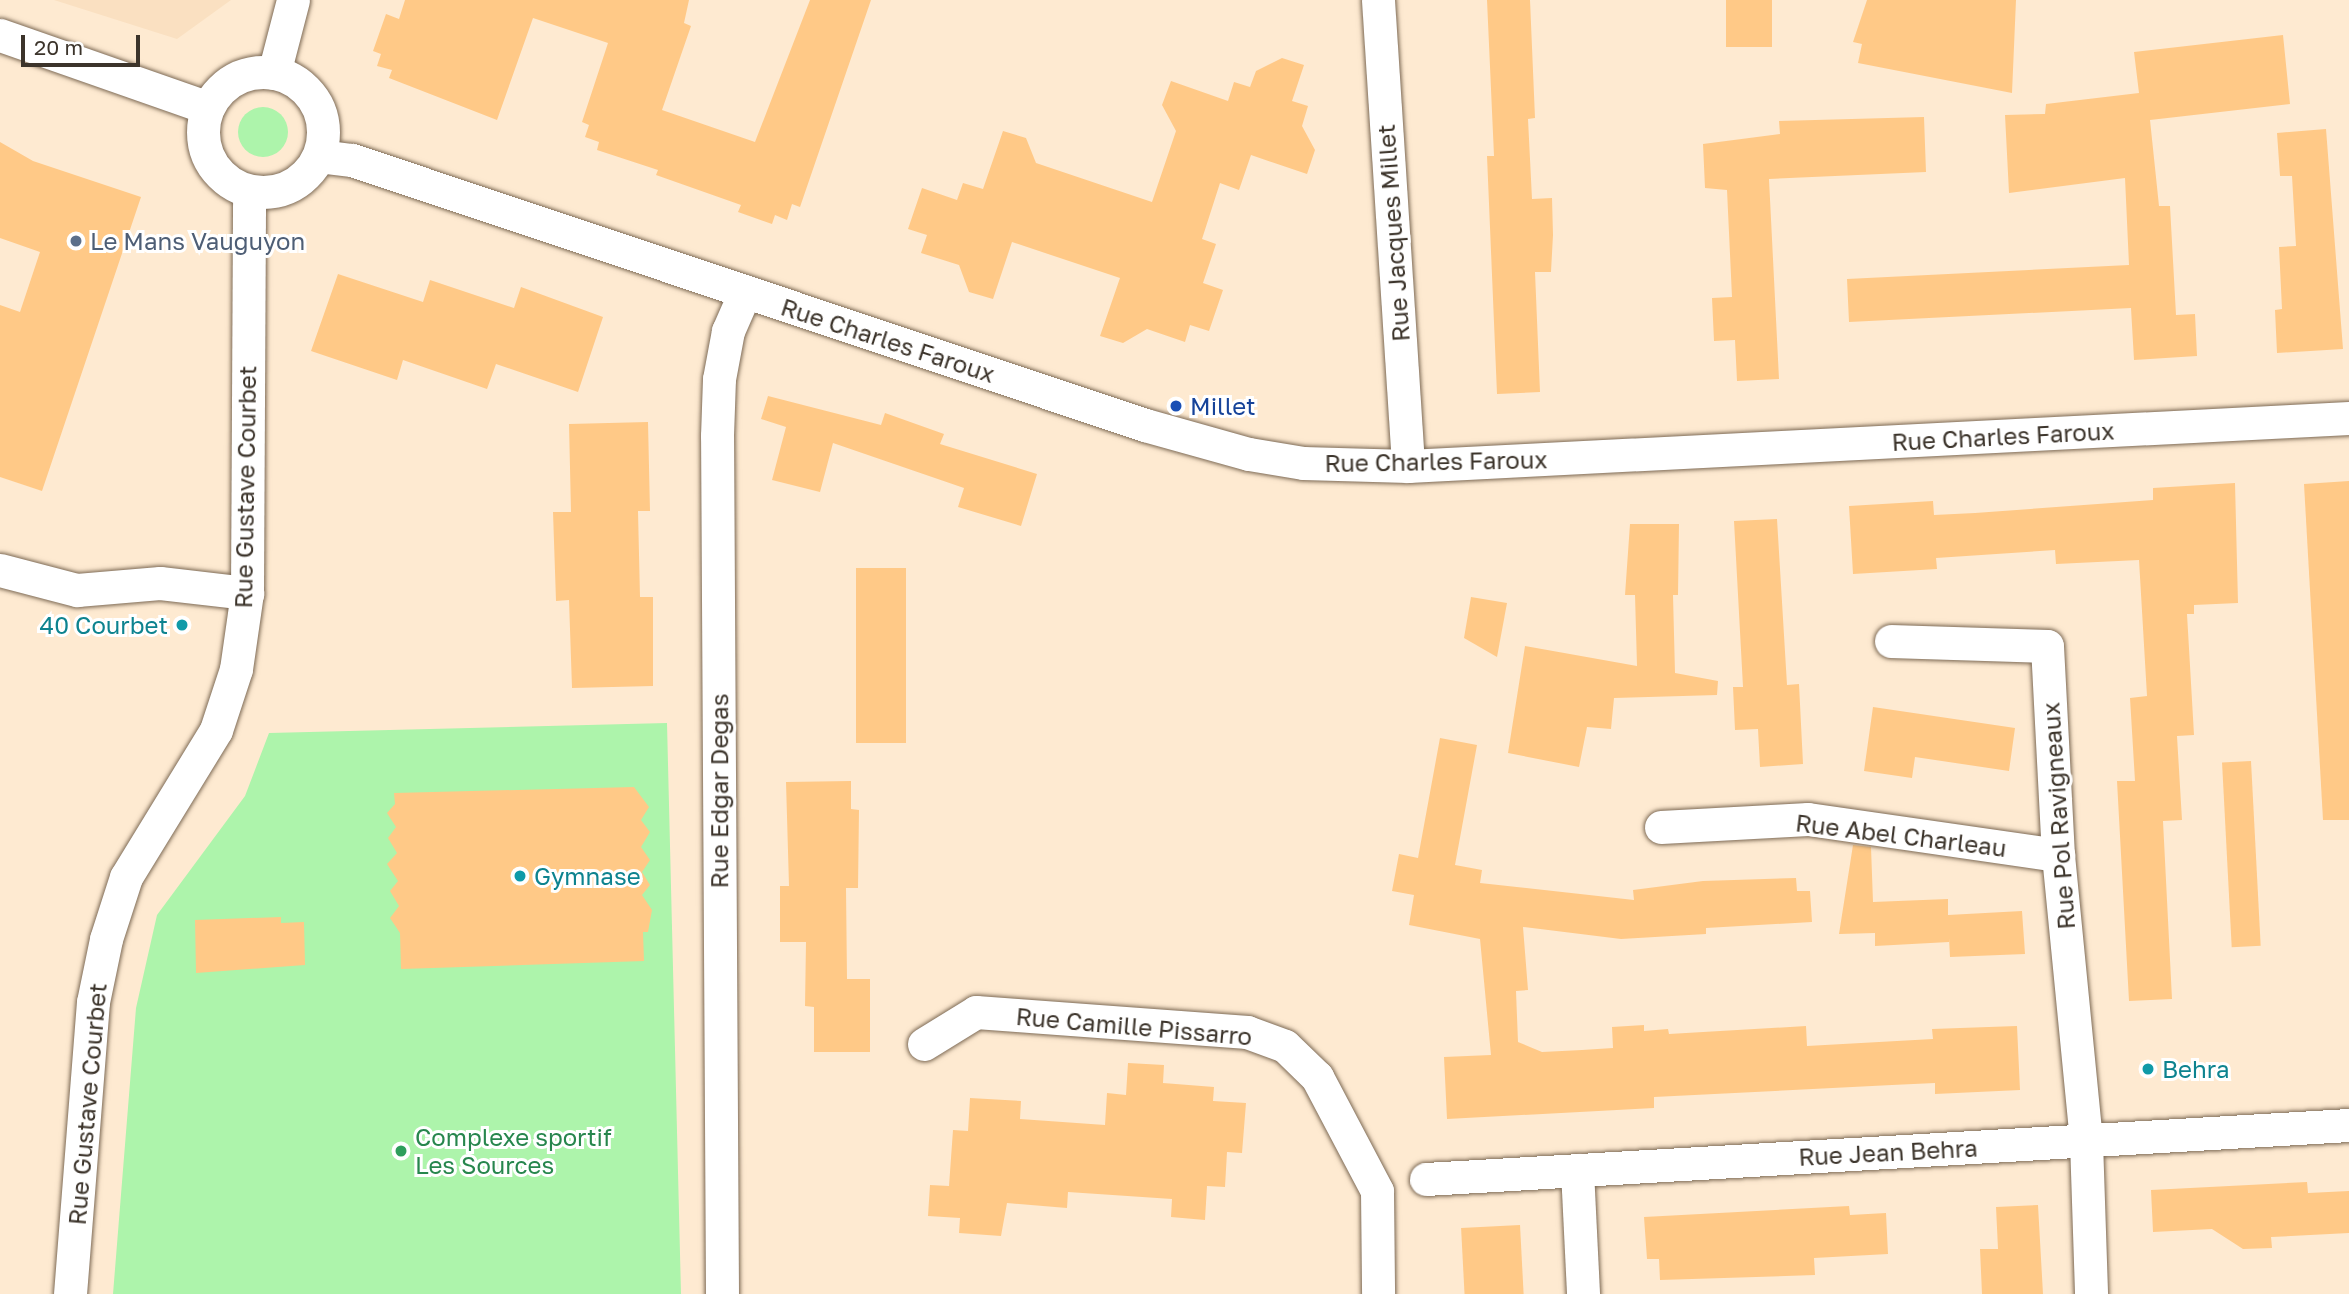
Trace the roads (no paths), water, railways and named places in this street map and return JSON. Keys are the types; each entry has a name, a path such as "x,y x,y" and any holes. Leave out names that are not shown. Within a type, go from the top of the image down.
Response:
{"street":[{"path":"274,73 293,0"},
{"name":"Rue Jacques Millet","path":"1378,0 1408,466"},
{"path":"0,34 208,108"},
{"path":"274,73 297,83 314,101 322,120 319,156 298,182 276,191 249,191 232,184 211,163 203,132 208,108 233,80 274,73"},
{"name":"Rue Charles Faroux","path":"319,156 352,160 745,292 1249,454 1303,463 1408,466 2349,418"},
{"name":"Rue Gustave Courbet","path":"71,1294 93,1002 106,939 126,877 216,730 236,669 247,593 249,191"},
{"name":"Rue Edgar Degas","path":"722,1294 717,436 719,379 728,331 745,292"},
{"path":"0,570 77,590 160,583 247,593"},
{"name":"Rue Pol Ravigneaux","path":"1891,642 2047,646 2058,855 2086,1141 2091,1294"},
{"name":"Rue Abel Charleau","path":"1661,827 1808,819 2058,855"},
{"name":"Rue Camille Pissarro","path":"923,1044 976,1012 1247,1032 1284,1046 1317,1077 1377,1191 1378,1294"},
{"name":"Rue Jean Behra","path":"1426,1179 2349,1125"},
{"path":"1577,1170 1583,1294"}],"place":[{"name":"Le Mans Vauguyon","path":"76,241"},
{"name":"Millet","path":"1176,406"},
{"name":"40 Courbet","path":"182,625"},
{"name":"Gymnase","path":"520,876"},
{"name":"Behra","path":"2148,1069"},
{"name":"Complexe sportif Les Sources","path":"401,1151"}]}
